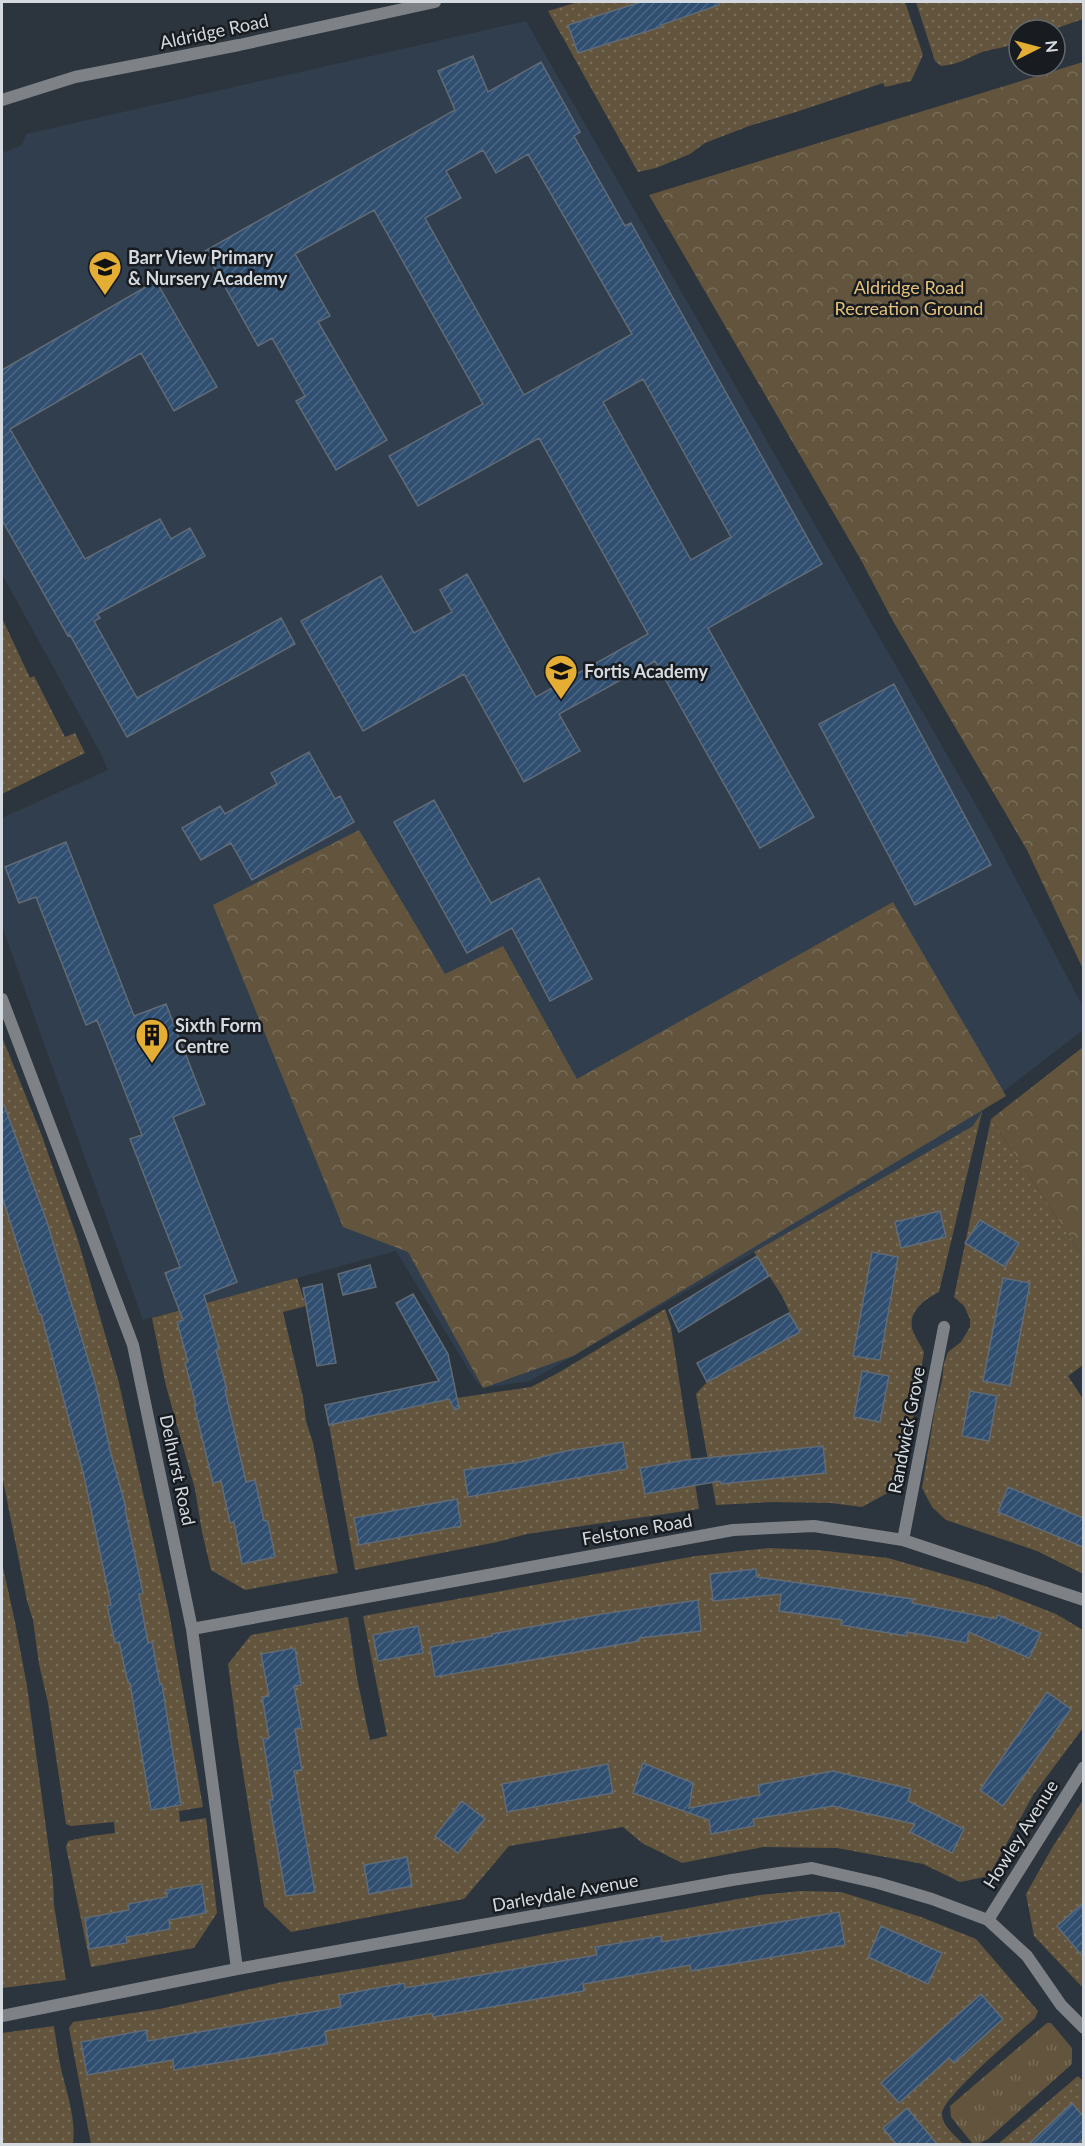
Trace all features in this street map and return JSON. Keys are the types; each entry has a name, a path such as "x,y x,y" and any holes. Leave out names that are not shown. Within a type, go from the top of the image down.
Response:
{"street":[{"name":"Aldridge Road","path":"2,100 75,77 239,45 435,2"},
{"name":"Delhurst Road","path":"2,999 134,1345 192,1629 237,1969"},
{"name":"Randwick Grove","path":"903,1540 944,1327"},
{"name":"Felstone Road","path":"192,1629 733,1530 814,1526 903,1540 1083,1600"},
{"name":"Howley Avenue","path":"988,1920 1083,1767"},
{"name":"Darleydale Avenue","path":"2,2016 237,1969 732,1880 812,1868 878,1883 932,1899 988,1920 1028,1956 1061,2005 1083,2028"}],"shaded area":[{"name":"Fortis Academy","path":"526,21 989,828 1083,1007 1083,1030 986,1105 974,1126 530,1381 483,1388 475,1380 396,1251 143,1320 2,926 2,818 108,770 2,574 2,150 6,152 22,145 26,134"}],"green space":[{"path":"578,2 905,2 923,55 911,81 885,87 883,83 749,126 705,143 690,154 656,168 638,172 548,11"},
{"path":"916,2 1083,2 1083,19 1067,24 1067,18 1007,18 1007,46 982,52 957,63 941,66 935,61"},
{"name":"Aldridge Road Recreation Ground","path":"1084,62 1083,969 1027,850 649,195 1032,78 1067,78 1067,67"},
{"path":"2,618 30,678 34,676 65,737 75,733 85,753 2,794"},
{"path":"359,830 445,974 503,946 577,1079 893,902 1006,1096 573,1356 483,1388 408,1252 343,1227 213,905"},
{"path":"2,1037 42,1136 78,1240 119,1383 169,1612 203,1807 179,1811 180,1822 206,1818 217,1913 194,1948 91,1967 66,1847 68,1841 115,1833 114,1822 71,1826 66,1824 33,1620 27,1601 2,1475"},
{"path":"1083,1047 1083,1257 991,1119"},
{"path":"982,1112 939,1292 917,1308 912,1320 914,1334 924,1352 902,1485 862,1507 831,1503 773,1502 716,1505 696,1394 707,1382 799,1332 782,1296 754,1252 973,1126"},
{"path":"991,1119 1083,1257 1083,1365 1068,1376 1083,1399 1083,1574 1037,1551 946,1520 932,1507 922,1488 944,1363 948,1352 961,1342 970,1327 970,1319 964,1306 954,1297"},
{"path":"297,1278 306,1306 283,1312 303,1397 306,1421 313,1443 338,1573 245,1590 211,1570 195,1489 166,1386 152,1318"},
{"path":"665,1309 671,1327 699,1509 527,1534 355,1570 329,1425 450,1399 531,1387"},
{"path":"769,1548 817,1550 888,1558 985,1586 1056,1614 1083,1630 1083,1728 1033,1795 989,1876 960,1882 923,1864 837,1848 763,1847 682,1863 642,1843 623,1827 509,1846 464,1899 291,1932 264,1906 228,1664 251,1635 348,1617 357,1678 370,1740 387,1736 363,1616 696,1556"},
{"path":"2,1563 27,1686 53,1880 54,1905 66,1980 2,1988"},
{"path":"1083,1800 1083,1988 1034,1936 1026,1894"},
{"path":"801,1891 841,1892 921,1917 976,1939 1038,2011 1035,2018 967,2080 945,2106 942,2114 944,2123 963,2144 91,2144 69,2028 73,2022 160,2009 282,1982 760,1895"},
{"path":"1047,2023 1051,2023 1072,2048 1072,2064 988,2139 980,2143 972,2143 951,2117 950,2106"},
{"path":"54,2026 72,2115 73,2144 2,2144 2,2033"},
{"path":"1078,2076 1083,2081 1083,2144 998,2144"}],"building":[{"path":"641,2 719,2 719,5 661,25 661,27 578,53 568,25"},
{"path":"473,56 488,92 541,62 580,132 574,136 625,226 631,223 822,564 708,628 814,817 760,848 655,661 559,714 580,751 524,782 464,674 363,731 301,621 381,576 414,633 452,612 440,590 467,574 536,697 648,634 539,438 418,506 389,456 483,404 374,210 295,254 330,316 318,322 387,440 336,470 296,401 305,396 272,338 258,346 205,251 455,110 438,71","holes":["483,150 496,173 528,154 632,334 524,395 425,218 461,198 446,171","643,379 731,537 691,560 603,402"]},
{"path":"156,281 217,387 174,411 141,353 10,429 85,559 160,519 171,539 190,528 205,556 97,614 100,618 94,621 137,698 281,618 295,644 127,737 2,520 2,370"},
{"path":"894,684 991,865 915,905 819,724"},
{"path":"309,752 335,799 340,796 354,822 252,880 231,843 201,860 182,828 220,806 225,814 277,784 271,773"},
{"path":"434,800 491,903 539,878 592,979 550,1001 512,928 467,953 394,822"},
{"name":"Sixth Form Centre","path":"66,842 134,1016 166,1004 205,1104 173,1117 237,1282 204,1295 219,1349 216,1350 227,1390 225,1390 246,1482 255,1480 264,1521 268,1521 275,1557 242,1564 234,1522 230,1523 221,1481 213,1483 185,1363 188,1362 177,1322 183,1320 165,1273 180,1267 130,1139 142,1135 97,1020 86,1025 36,897 19,903 5,867"},
{"path":"4,1105 47,1222 96,1386 126,1508 143,1593 139,1594 148,1643 152,1642 160,1684 162,1684 181,1805 151,1810 130,1683 128,1683 119,1642 115,1643 107,1606 111,1605 84,1476 41,1314 39,1314 2,1196 2,1106"},
{"path":"940,1211 946,1237 901,1248 895,1222"},
{"path":"980,1220 1019,1243 1005,1267 965,1243"},
{"path":"872,1252 898,1257 880,1360 853,1356"},
{"path":"757,1256 769,1276 679,1332 669,1310"},
{"path":"370,1265 376,1287 343,1295 338,1274"},
{"path":"1003,1278 1030,1283 1010,1386 983,1381"},
{"path":"322,1284 336,1363 317,1366 303,1288"},
{"path":"413,1294 448,1354 459,1408 455,1410 449,1399 329,1425 325,1405 439,1381 396,1303"},
{"path":"789,1313 800,1332 707,1382 697,1363"},
{"path":"862,1371 889,1376 880,1422 854,1417"},
{"path":"970,1391 997,1396 989,1441 962,1436"},
{"path":"623,1442 627,1469 468,1497 464,1470 521,1462 566,1451"},
{"path":"823,1446 826,1473 721,1484 720,1481 645,1494 640,1468 686,1460"},
{"path":"1008,1487 1083,1518 1083,1547 998,1512"},
{"path":"457,1499 461,1526 359,1545 354,1518"},
{"path":"756,1569 757,1577 913,1599 912,1603 996,1619 998,1615 1041,1633 1029,1658 969,1632 967,1643 907,1632 907,1636 841,1625 842,1620 779,1611 781,1594 713,1601 710,1574"},
{"path":"698,1600 701,1631 639,1638 639,1641 435,1677 430,1647 602,1614"},
{"path":"418,1626 423,1653 378,1661 373,1635"},
{"path":"295,1648 301,1685 294,1686 302,1728 295,1729 302,1770 294,1771 315,1892 286,1896 269,1800 273,1800 263,1739 269,1738 262,1697 269,1696 261,1654"},
{"path":"1047,1692 1071,1709 1003,1806 980,1790"},
{"path":"643,1763 693,1783 689,1808 760,1795 758,1785 833,1771 911,1789 908,1801 964,1829 952,1853 910,1832 915,1824 833,1806 753,1819 754,1826 711,1834 709,1820 633,1793"},
{"path":"608,1764 613,1793 507,1812 502,1784"},
{"path":"462,1801 485,1819 458,1853 435,1836"},
{"path":"407,1857 412,1886 369,1894 364,1865"},
{"path":"202,1884 206,1913 169,1920 170,1929 126,1937 127,1943 89,1949 85,1918 129,1910 128,1904 167,1897 166,1890"},
{"path":"1083,1903 1083,1957 1057,1926"},
{"path":"839,1912 845,1945 691,1971 690,1965 583,1984 584,1991 433,2017 432,2013 325,2031 327,2044 277,2053 174,2070 173,2060 87,2075 81,2042 146,2030 148,2041 341,2007 339,1995 404,1983 405,1988 597,1955 595,1947 661,1936 662,1942"},
{"path":"881,1926 942,1953 928,1984 868,1957"},
{"path":"981,1994 1003,2019 954,2063 949,2058 899,2103 881,2083"},
{"path":"1072,2103 1083,2116 1083,2139 1077,2145 1028,2145"},
{"path":"907,2108 938,2145 897,2145 883,2128"}],"place":[{"name":"Barr View Primary & Nursery Academy","path":"105,296"},
{"name":"Fortis Academy","path":"561,700"},
{"name":"Sixth Form Centre","path":"152,1064"}]}
